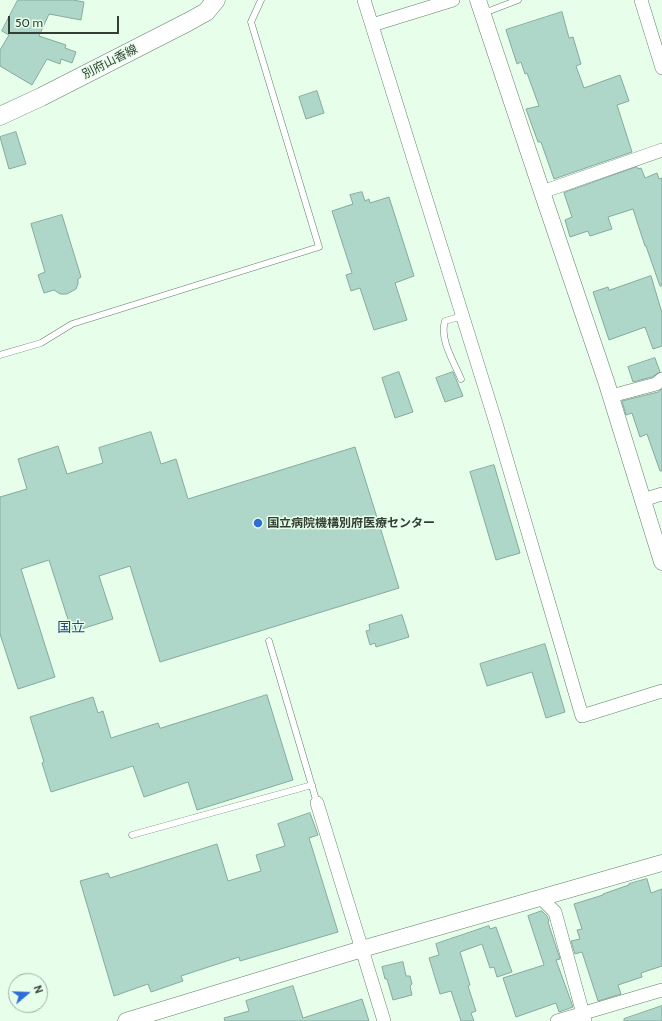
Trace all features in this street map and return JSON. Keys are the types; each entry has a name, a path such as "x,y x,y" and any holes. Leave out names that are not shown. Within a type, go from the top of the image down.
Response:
{"main road":[{"name":"別府山香線","path":"0,116 42,97 188,22 206,12 216,0"}],"street":[{"path":"364,0 495,420 582,716 662,691"},
{"path":"372,26 453,0"},
{"path":"641,0 662,68"},
{"path":"480,7 611,396 662,562"},
{"path":"542,192 662,150"},
{"path":"611,396 656,384 662,379"},
{"path":"643,500 662,494"},
{"path":"317,803 384,1021"},
{"path":"126,1021 362,950 662,863"},
{"path":"541,898 555,912 584,1017"},
{"path":"557,1021 584,1017 662,990"}],"lane":[{"path":"0,355 41,343 72,324 319,247 251,22 261,0"},
{"path":"480,7 518,0"},
{"path":"461,379 446,343 443,328 445,321 463,316"},
{"path":"269,641 317,803"},
{"path":"132,835 312,785"}],"building":[{"path":"18,0 73,0 84,2 81,20 49,14 39,36 66,45 65,48 76,52 72,63 61,59 60,64 47,59 32,85 0,66 0,50 9,35 2,31"},
{"path":"562,12 569,38 573,37 581,64 576,66 584,88 620,75 629,101 617,105 632,152 554,179 541,142 538,142 526,109 539,106 527,73 525,74 521,62 517,64 506,30"},
{"path":"317,91 324,113 306,119 299,97"},
{"path":"16,132 26,164 9,169 0,137"},
{"path":"637,167 638,169 641,168 645,178 657,173 659,179 662,178 662,286 660,286 633,209 608,217 612,229 590,236 588,231 570,237 565,220 572,217 564,193"},
{"path":"362,192 365,201 369,199 370,203 389,197 414,276 395,283 407,320 374,330 360,288 351,291 346,275 352,273 332,211 353,204 350,195"},
{"path":"62,215 81,277 78,279 76,289 67,294 60,294 54,290 44,293 38,275 45,272 31,224"},
{"path":"651,276 662,313 662,346 653,349 645,327 609,340 593,292 608,287 609,290"},
{"path":"655,358 660,372 652,377 633,382 628,367"},
{"path":"399,372 413,412 395,418 382,378"},
{"path":"453,372 463,396 445,402 436,378"},
{"path":"662,389 662,471 660,471 647,434 640,437 632,413 626,415 622,401 658,392"},
{"path":"151,432 161,464 176,459 188,499 355,447 399,588 160,662 130,566 99,576 113,619 72,632 49,560 21,569 55,677 18,689 0,634 0,497 27,489 18,459 58,446 67,474 103,463 99,448"},
{"path":"494,465 520,553 496,560 470,472"},
{"path":"402,615 409,637 376,647 375,643 370,645 366,631 370,630 369,625"},
{"path":"545,644 565,712 546,718 532,672 487,686 480,664"},
{"path":"267,695 293,780 197,810 188,782 144,797 133,766 51,792 42,763 44,762 30,717 93,697 98,713 103,711 111,738 158,723 160,728"},
{"path":"310,813 318,835 309,838 338,932 240,961 239,957 181,976 183,981 151,992 148,984 114,996 80,881 108,873 110,878 217,844 228,881 261,871 256,855 285,846 278,824"},
{"path":"647,879 651,893 662,889 662,966 641,973 642,977 618,985 621,994 598,1001 582,952 575,954 571,941 580,939 577,930 582,929 574,904"},
{"path":"542,911 547,916 549,921 548,922 560,959 556,960 573,1007 559,1012 556,1003 516,1017 503,978 544,965 528,916"},
{"path":"489,926 490,929 496,927 512,972 497,977 494,967 490,968 482,944 460,952 476,1011 471,1013 474,1021 461,1021 451,991 440,994 429,958 439,955 436,944"},
{"path":"403,962 406,976 410,976 412,995 393,1000 382,967"},
{"path":"293,986 303,1018 362,999 369,1021 225,1021 224,1018 249,1011 246,1001"},
{"path":"662,1006 662,1021 624,1021 624,1019"}],"place":[{"name":"国立病院機構別府医療センター","path":"258,523"}],"district":[{"name":"国立","path":"71,628"}]}
